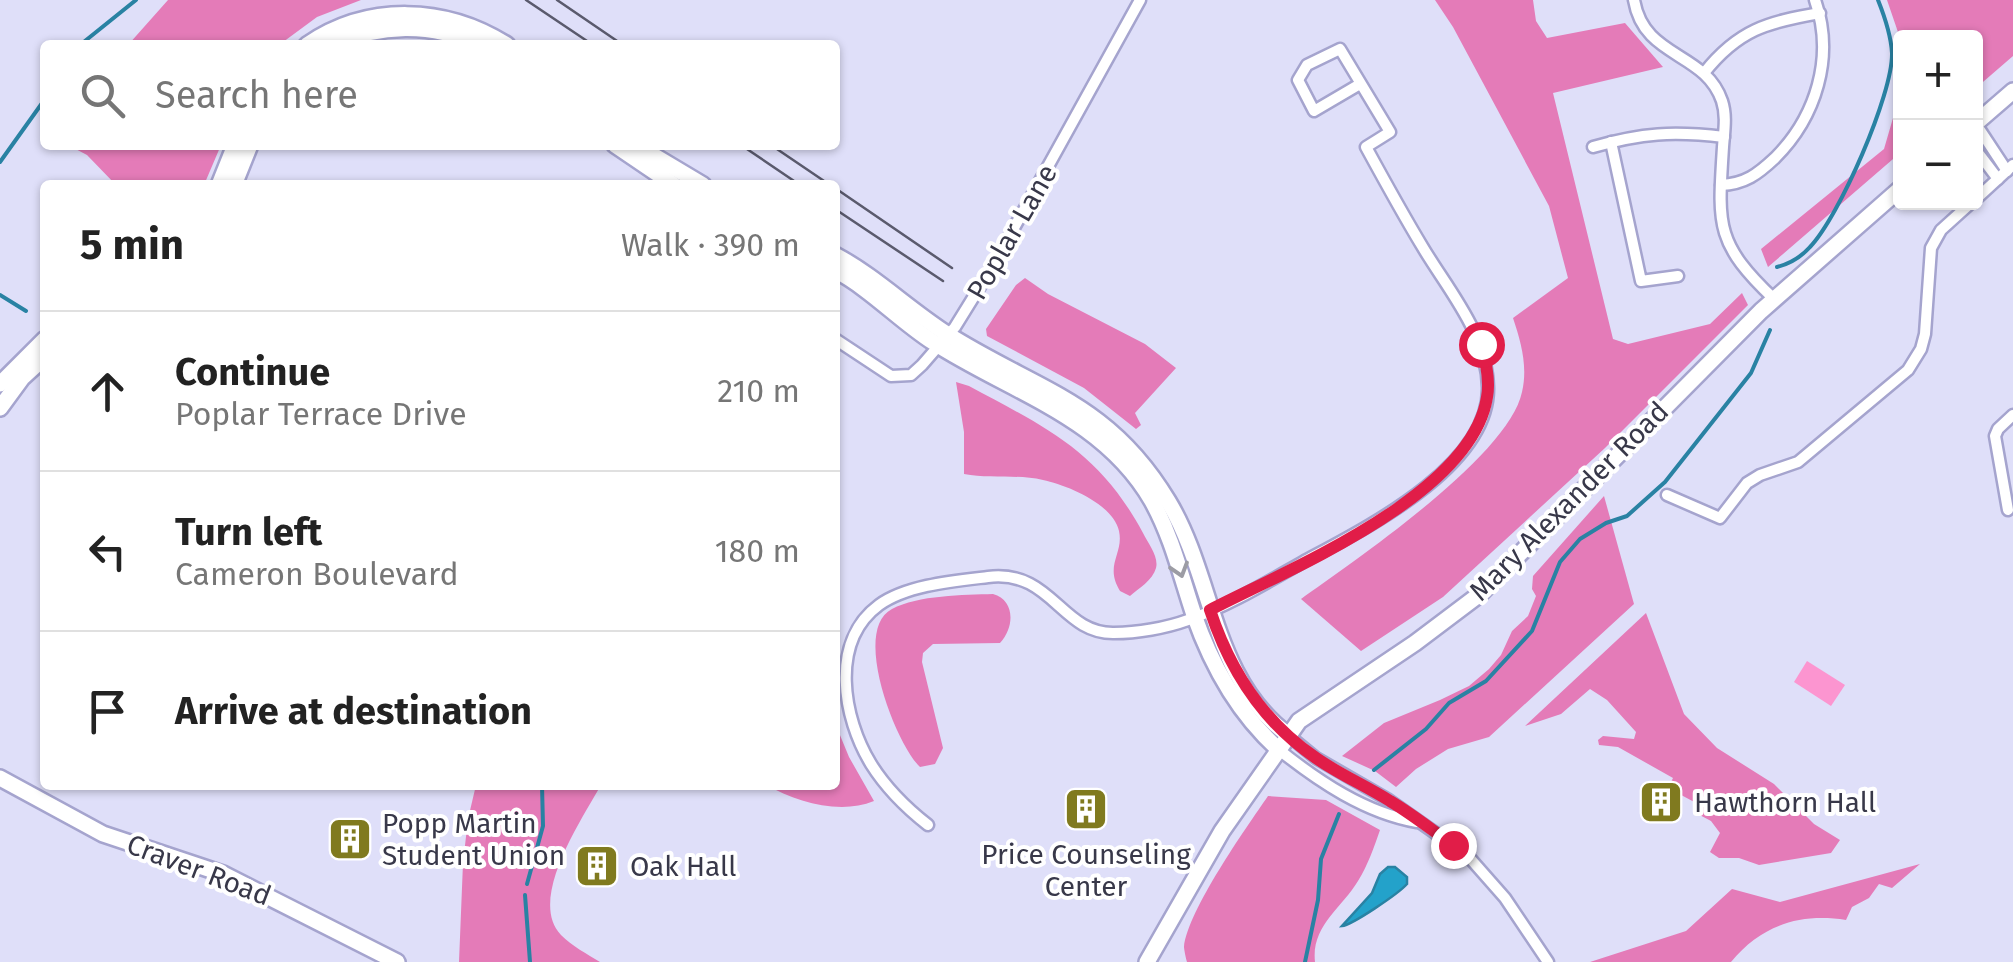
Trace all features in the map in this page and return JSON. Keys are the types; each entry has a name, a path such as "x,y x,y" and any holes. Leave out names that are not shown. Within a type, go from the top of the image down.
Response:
{"street":[{"name":"Poplar Lane","path":"840,344 878,371 898,378 917,371 944,340 1060,148 1140,0"},
{"path":"1634,0 1648,35 1704,73 1723,103 1719,213 1727,243 1748,275 1774,300"},
{"path":"1721,186 1748,180 1762,170 1802,125 1820,84 1820,13 1816,0"},
{"path":"1704,73 1737,38 1772,22 1820,13"},
{"path":"314,40 364,19 404,14 460,22 497,40"},
{"path":"346,40 368,32 402,28 444,32 466,40"},
{"path":"928,824 894,796 874,768 850,712 848,653 862,622 876,608 908,592 1000,576 1038,586 1074,620 1097,631 1131,632 1202,614 1253,590 1411,500 1464,446 1487,401 1486,366 1476,334 1366,147 1390,132 1340,49 1307,65 1298,80 1314,110 1360,84"},
{"path":"1980,120 2013,90"},
{"path":"1592,147 1676,132 1724,138"},
{"path":"1983,135 2006,172"},
{"path":"1611,142 1640,281 1678,276"},
{"path":"221,180 234,150"},
{"path":"236,180 248,150"},
{"path":"636,150 669,180"},
{"path":"636,150 693,180"},
{"path":"1983,155 2006,172"},
{"path":"1983,193 2006,172"},
{"name":"Mary Alexander Road","path":"1147,962 1222,831 1278,749 1307,715 1480,594 1774,300 1893,195"},
{"path":"1667,495 1720,518 1750,480 1798,462 1896,383 1923,342 1930,248 1942,230 1964,210"},
{"path":"840,257 876,280 944,340"},
{"path":"840,273 1061,411 1116,455 1142,486 1162,519 1202,614 1227,688 1251,721 1317,780 1381,811 1418,822"},
{"path":"0,384 40,344"},
{"path":"0,408 40,362"},
{"path":"2008,510 1994,436 2013,414"},
{"path":"1202,614 1242,684 1268,716 1316,758 1387,799 1478,866 1548,962"},
{"name":"Craver Road","path":"0,778 102,834 223,874 397,962"}],"shaded area":[{"path":"168,0 361,0 317,17 286,40 132,40"},
{"path":"1435,0 1533,0 1536,21 1547,38 1625,23 1663,67 1553,93 1613,339 1628,344 1710,324 1742,293 1748,305 1605,448 1443,597 1361,651 1301,599 1426,505 1489,446 1511,418 1524,382 1521,345 1513,318 1568,278 1549,206"},
{"path":"1887,0 2013,0 2013,56 1983,82 1983,30 1897,30"},
{"path":"1893,118 1893,159 1768,267 1761,249 1884,149"},
{"path":"78,150 219,150 206,180 111,180"},
{"path":"1025,278 1145,344 1176,368 1135,413 1141,425 1136,429 1084,388 987,336 986,329"},
{"path":"956,382 1047,429 1108,481 1155,555 1156,568 1145,584 1130,596 1120,591 1114,574 1119,531 1108,512 1088,497 1043,480 964,474 964,432"},
{"path":"1604,496 1634,604 1489,737 1448,749 1396,787 1375,771 1342,756 1384,723 1469,686 1489,669 1501,655 1512,631 1528,616 1536,596 1533,576"},
{"path":"993,594 1005,602 1010,615 1000,643 933,644 923,653 943,748 935,764 920,767 900,736 882,687 876,639 880,621 892,609 915,601"},
{"path":"1646,613 1684,714 1717,748 1774,784 1814,824 1840,840 1831,853 1759,865 1739,858 1719,858 1710,852 1720,833 1711,821 1694,812 1698,804 1668,788 1673,778 1618,747 1599,745 1603,736 1634,739 1636,732 1607,700 1590,689 1561,714 1525,726"},
{"path":"1807,661 1845,685 1831,706 1794,682"},
{"path":"840,735 874,801 833,807 776,790 840,790"},
{"path":"475,790 598,790 561,860 550,902 552,920 561,935 600,962 459,962 468,819"},
{"path":"1268,796 1326,800 1380,830 1365,869 1322,928 1315,962 1187,962 1184,947 1196,912"},
{"path":"1920,864 1892,888 1879,884 1869,898 1852,907 1846,920 1813,918 1782,924 1755,939 1731,962 1590,962 1686,931 1732,889 1780,902"}],"water":[{"path":"1395,867 1407,877 1407,884 1342,926 1372,893 1380,874"}],"waterway":[{"path":"86,40 136,0"},
{"path":"1777,267 1803,254 1822,232 1849,183 1874,124 1892,53 1878,0"},
{"path":"0,162 40,106"},
{"path":"0,295 26,311"},
{"path":"1374,770 1426,729 1449,703 1486,681 1532,631 1560,562 1580,539 1627,516 1665,482 1751,373 1770,330"},
{"path":"527,884 543,826 542,790"},
{"path":"1305,962 1318,900 1321,859 1339,814"},
{"path":"525,895 530,962"}],"tram line":[{"path":"526,0 586,40"},
{"path":"557,0 616,40"},
{"path":"748,150 793,180"},
{"path":"778,150 823,180"},
{"path":"840,191 952,268"},
{"path":"840,212 943,281"}],"place":[{"name":"Hawthorn Hall","path":"1661,802"},
{"name":"Price Counseling Center","path":"1086,809"},
{"name":"Popp Martin Student Union","path":"350,839"},
{"name":"Oak Hall","path":"597,866"}],"route":[{"path":"1453,845 1387,799 1316,758 1280,729 1242,684 1210,610 1388,516 1424,489 1464,446 1484,412 1488,383 1481,344"}]}
